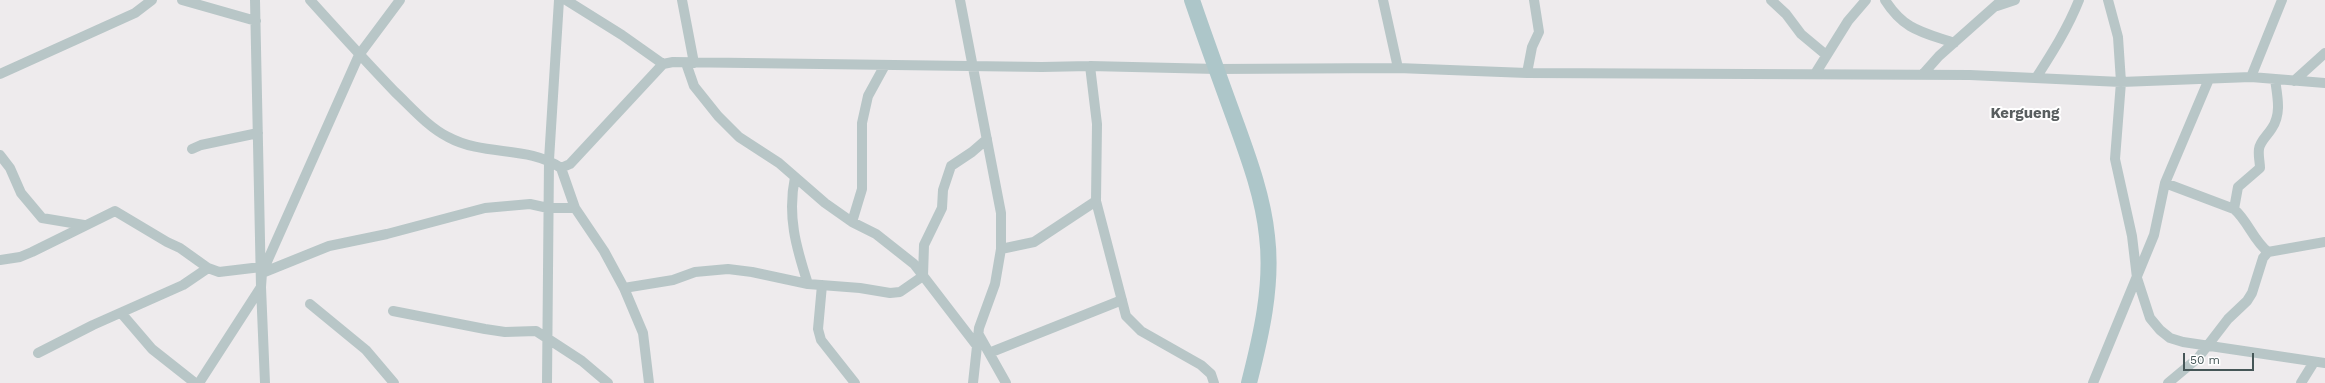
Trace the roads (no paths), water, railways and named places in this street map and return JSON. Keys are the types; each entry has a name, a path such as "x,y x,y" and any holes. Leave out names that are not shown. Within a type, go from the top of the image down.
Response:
{"main road":[{"path":"1192,0 1247,154 1260,196 1268,237 1268,283 1259,344 1249,383"}],"street":[{"path":"0,74 135,13 152,0"},
{"path":"182,0 256,21"},
{"path":"255,0 261,287 265,383"},
{"path":"310,0 359,55 417,114 448,137 481,150 518,153 549,160 561,168 575,208 604,251 624,288 643,333 649,383"},
{"path":"261,270 359,55 400,0"},
{"path":"547,383 546,338 549,160 559,0"},
{"path":"566,0 622,35 663,64 1090,66 1217,69 1398,68 1527,73 1923,74 2121,82 2251,76 2325,83"},
{"path":"682,0 694,86 718,116 739,137 779,163 825,203 852,222 876,234 914,264 977,346"},
{"path":"960,0 1001,209 1001,249 995,284 978,335 973,383"},
{"path":"1383,0 1398,68"},
{"path":"1527,73 1532,47 1539,32 1534,0"},
{"path":"1771,0 1786,14 1801,34 1825,54"},
{"path":"1815,74 1825,54 1857,8 1866,0"},
{"path":"1885,0 1896,16 1914,29 1954,43"},
{"path":"1923,74 1954,43 2000,3 2015,0"},
{"path":"2036,78 2056,47 2079,0"},
{"path":"2108,0 2118,37 2121,82 2115,159 2132,236 2137,278 2150,318 2160,330 2170,338 2183,342 2325,363"},
{"path":"2251,76 2282,0"},
{"path":"2294,80 2325,52"},
{"path":"561,168 570,164 663,64"},
{"path":"852,222 862,188 862,122 868,96 885,65"},
{"path":"1090,66 1097,124 1096,201 1126,316 1141,331 1202,365 1211,374 1214,383"},
{"path":"2093,383 2154,234 2165,184 2209,79"},
{"path":"2234,209 2238,187 2260,168 2259,150 2261,143 2273,126 2277,117 2279,106 2275,79"},
{"path":"192,149 201,145 258,133"},
{"path":"923,276 924,245 942,208 943,190 951,166 972,152 987,139"},
{"path":"0,155 10,168 21,193 42,218 84,225"},
{"path":"795,177 792,193 794,244 808,284"},
{"path":"2165,184 2234,209 2260,246 2268,252"},
{"path":"1001,249 1034,242 1096,201"},
{"path":"0,260 20,257 32,252 115,211 167,242 180,248 208,268 219,272 261,270 329,246 387,234 485,208 530,204 548,208 575,208"},
{"path":"2168,383 2198,358 2228,319 2247,301 2252,293 2263,258 2268,252 2325,242"},
{"path":"38,353 93,325 122,314 183,285 208,268"},
{"path":"624,288 673,280 696,272 728,269 752,272 808,284 896,293 923,276"},
{"path":"822,285 818,329 821,340 855,383"},
{"path":"199,383 261,287"},
{"path":"989,353 1122,300"},
{"path":"310,304 366,350 394,383"},
{"path":"393,311 505,332 536,331 582,361 608,383"},
{"path":"122,314 148,346 195,383"},
{"path":"978,335 1006,383"},
{"path":"2301,383 2314,362"}],"district":[{"name":"Kergueng","path":"2025,114"}]}
